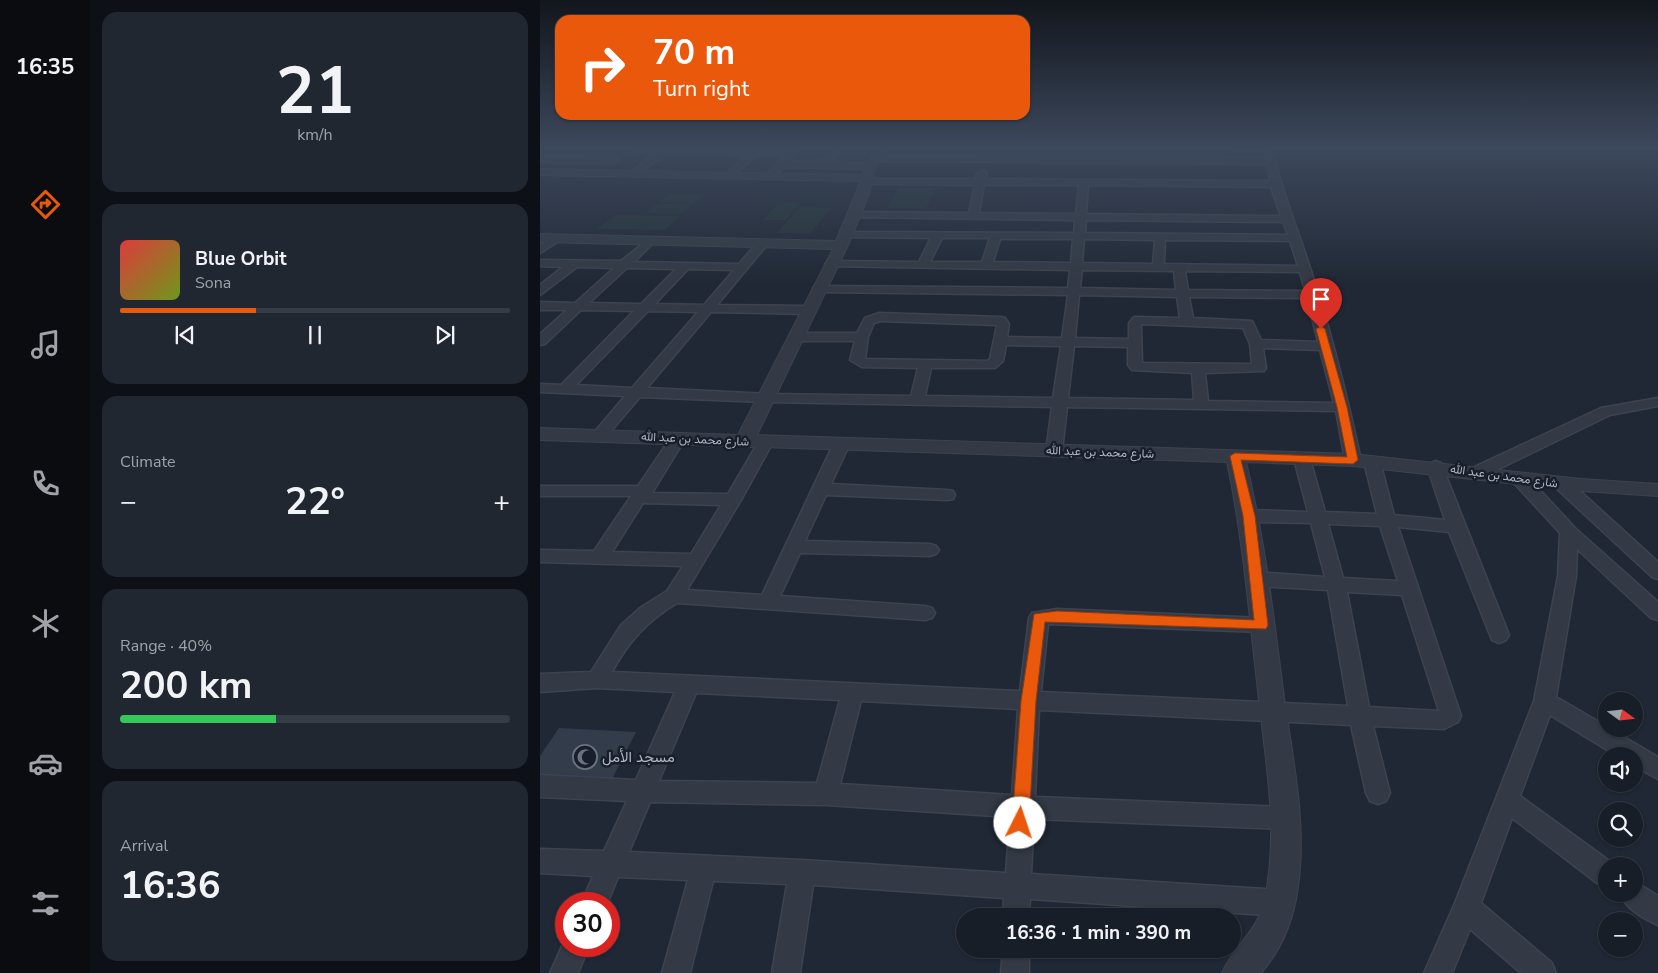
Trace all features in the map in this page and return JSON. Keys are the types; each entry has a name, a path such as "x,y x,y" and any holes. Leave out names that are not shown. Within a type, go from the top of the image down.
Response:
{"street":[{"path":"744,442 843,239 862,193"},
{"path":"974,235 978,193"},
{"path":"1054,450 1074,292 1082,193"},
{"path":"540,683 597,680 1444,720 1450,716 1387,520 1342,407 1305,269 1279,193"},
{"path":"853,215 1288,218"},
{"path":"1174,218 1176,238"},
{"path":"540,238 762,244 938,235 1293,238"},
{"path":"923,265 938,235"},
{"path":"986,266 996,236"},
{"path":"1158,268 1160,237"},
{"path":"540,250 556,238"},
{"path":"540,341 627,264 650,241"},
{"path":"600,435 762,244"},
{"path":"540,263 742,267"},
{"path":"540,291 574,264"},
{"path":"831,264 1305,269"},
{"path":"565,389 685,266"},
{"path":"949,304 959,266"},
{"path":"1178,268 1187,320"},
{"path":"819,288 949,304 1001,320 1003,324 996,361 990,365 925,365 862,363 857,360 862,337 869,321 875,318 949,304 1074,292 1312,295"},
{"path":"540,306 807,310"},
{"path":"1138,320 1187,320 1248,324 1256,344 1259,366 1256,369 1137,367 1135,365 1134,343 1135,323 1138,320"},
{"path":"795,337 862,337"},
{"path":"1001,340 1134,343"},
{"path":"1256,344 1325,346"},
{"path":"917,400 925,365"},
{"path":"1198,369 1201,404"},
{"path":"540,388 767,398 1342,407"},
{"path":"1476,472 1606,411 1658,402"},
{"name":"شارع محمد بن عبد الله","path":"540,434 1362,461 1435,466 1521,480 1658,490"},
{"path":"599,558 677,438"},
{"path":"597,680 620,638 630,626 652,608 674,596 733,500 765,442"},
{"path":"768,602 842,445"},
{"path":"1235,456 1249,516 1261,625 1275,712 1286,818 1286,863 1280,903 1273,923 1260,949 1239,973"},
{"path":"1302,459 1336,586 1360,716 1378,793"},
{"path":"1435,466 1456,526 1499,635"},
{"path":"1521,480 1569,532 1658,613"},
{"path":"1562,484 1656,567"},
{"path":"820,489 947,495"},
{"path":"540,491 642,494 733,500"},
{"path":"1249,516 1387,520 1456,526"},
{"path":"1438,973 1466,908 1544,701 1567,576 1569,532"},
{"path":"793,547 930,550"},
{"path":"540,556 697,560"},
{"path":"1256,579 1336,586 1409,589"},
{"path":"674,596 924,613"},
{"path":"1016,908 1029,701 1039,618 1057,616 1261,625"},
{"path":"599,892 689,684"},
{"path":"826,794 853,693"},
{"path":"1544,701 1658,769"},
{"path":"540,786 643,791 826,794 1021,807 1286,818"},
{"path":"1506,798 1598,868"},
{"path":"540,861 802,872 1280,903"},
{"path":"676,973 704,867"},
{"path":"786,973 802,872"},
{"path":"1643,901 1658,912"},
{"path":"1466,908 1542,973"},
{"path":"564,973 571,957"},
{"path":"1015,973 1016,958"}],"shaded area":[{"path":"895,193 933,193 926,208 887,208"},
{"path":"668,194 703,195 694,203 659,202"},
{"path":"778,203 800,203 786,220 763,220"},
{"path":"657,204 692,204 683,213 647,213"},
{"path":"799,207 831,208 810,234 777,233"},
{"path":"615,215 680,216 665,230 597,229"}],"building":[{"path":"559,728 636,732 611,781 540,774 540,756"}],"place":[{"name":"مسجد الأمل","path":"585,757"}],"route":[{"path":"1020,823 1029,701 1039,618 1057,616 1261,625 1249,516 1235,456 1353,460 1342,407 1321,329"}]}
